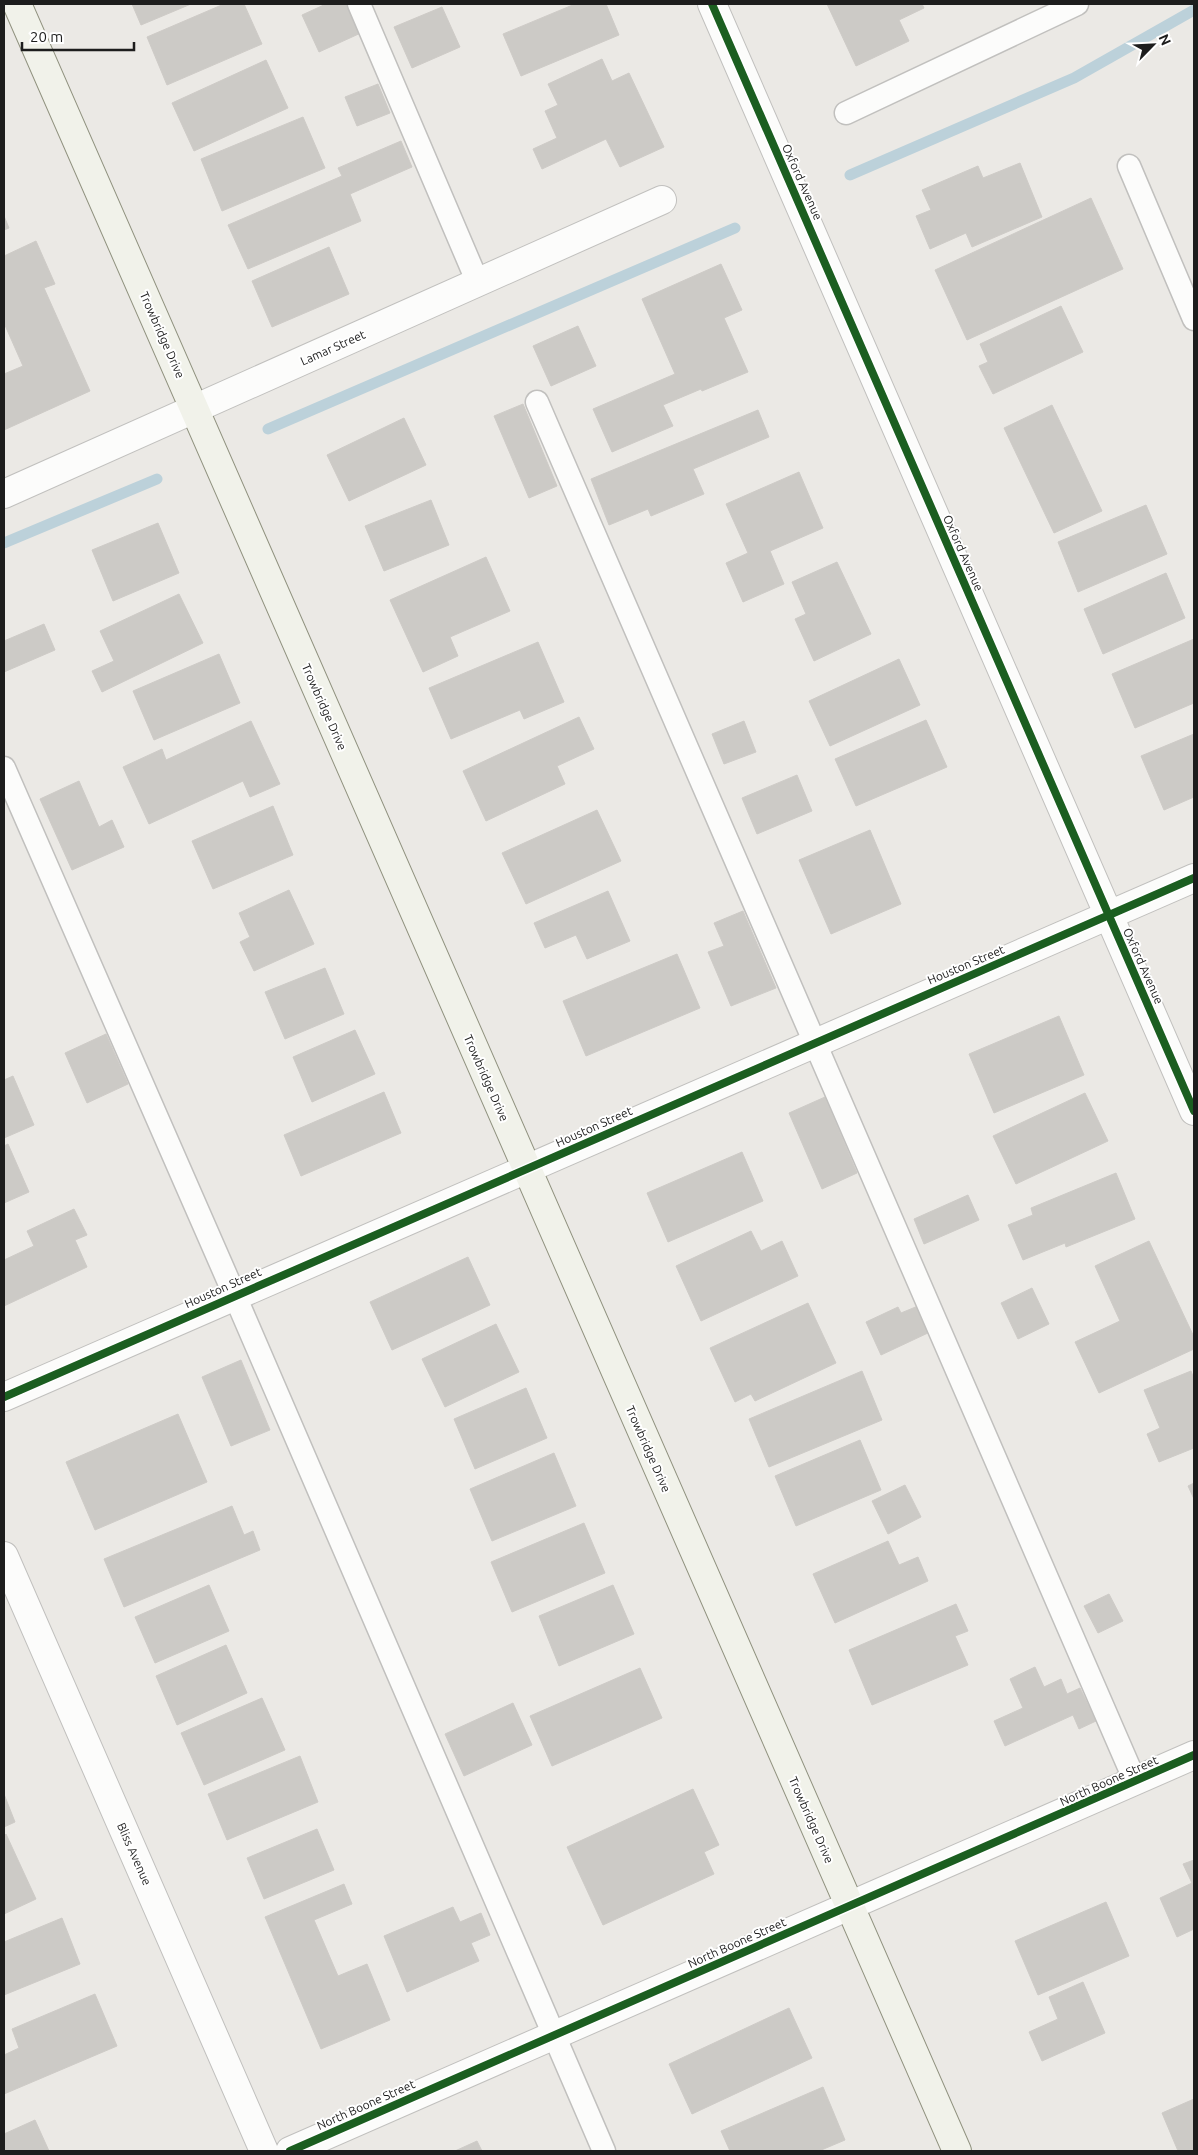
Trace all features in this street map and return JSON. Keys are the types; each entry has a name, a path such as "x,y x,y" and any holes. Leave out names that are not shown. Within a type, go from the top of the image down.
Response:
{"main road":[{"name":"Trowbridge Drive","path":"17,4 957,2151"}],"street":[{"name":"Oxford Avenue","path":"712,4 1194,1111"},
{"name":"Lamar Street","path":"4,494 662,200"},
{"name":"Houston Street","path":"4,1397 1194,878"},
{"name":"Bliss Avenue","path":"4,1556 264,2151"},
{"name":"North Boone Street","path":"290,2151 1136,1781 1192,1762"}],"lane":[{"path":"358,4 478,283"},
{"path":"846,113 1066,6"},
{"path":"1129,166 1194,319"},
{"path":"537,402 1136,1781"},
{"path":"4,768 235,1296 604,2151"}],"building":[{"path":"132,4 191,4 141,25"},
{"path":"224,4 244,4 262,44 167,85 147,37"},
{"path":"326,4 350,4 363,32 319,52 302,15"},
{"path":"575,4 606,4 619,35 521,76 503,34"},
{"path":"827,4 922,4 924,8 899,20 909,41 856,66"},
{"path":"442,7 460,47 412,68 394,27"},
{"path":"602,59 612,81 629,73 664,147 620,167 606,139 542,169 533,149 557,138 545,111 558,105 548,84"},
{"path":"266,60 288,108 194,151 172,103"},
{"path":"378,84 390,113 357,126 345,97"},
{"path":"303,117 325,168 222,211 201,159"},
{"path":"401,141 412,167 350,194 361,221 248,269 228,225 342,176 338,168"},
{"path":"1020,163 1042,217 972,247 966,233 930,249 916,216 931,210 922,190 978,166 983,178"},
{"path":"1091,198 1123,269 967,340 935,270"},
{"path":"4,216 9,228 4,230"},
{"path":"36,241 55,284 44,288 90,391 4,430 4,374 23,366 4,323 4,256"},
{"path":"329,247 349,294 272,327 252,281"},
{"path":"721,264 742,310 724,318 748,372 663,405 673,426 612,452 593,409 675,374 642,299"},
{"path":"1061,306 1083,352 993,394 979,366 988,362 980,344"},
{"path":"578,326 596,366 551,386 533,346"},
{"path":"523,404 557,486 529,498 494,416"},
{"path":"1052,405 1102,511 1054,533 1004,428"},
{"path":"758,410 769,437 693,469 704,494 651,516 648,509 609,525 591,479"},
{"path":"404,418 426,465 349,501 327,455"},
{"path":"799,472 823,528 770,551 784,584 743,602 726,563 748,553 726,504"},
{"path":"431,500 449,545 384,571 365,526"},
{"path":"1146,505 1167,554 1078,592 1058,542"},
{"path":"158,523 179,573 113,601 92,550"},
{"path":"486,557 510,611 450,637 458,656 423,672 390,600"},
{"path":"837,562 871,634 814,661 795,619 806,614 792,582"},
{"path":"1166,573 1185,618 1103,654 1084,609"},
{"path":"179,594 203,643 102,692 92,671 114,661 100,631"},
{"path":"44,624 55,650 4,672 4,641"},
{"path":"1194,639 1194,703 1135,728 1112,674"},
{"path":"538,642 564,702 524,719 520,710 451,739 429,688"},
{"path":"219,654 240,703 154,740 133,691"},
{"path":"899,659 920,705 830,746 809,701"},
{"path":"579,717 594,749 557,766 565,784 486,821 463,771"},
{"path":"926,720 947,767 856,806 835,759"},
{"path":"251,721 280,784 250,797 243,781 149,824 123,767 162,749 166,760"},
{"path":"744,721 756,752 724,764 712,734"},
{"path":"1194,734 1194,797 1164,810 1141,756"},
{"path":"797,775 812,811 757,834 742,798"},
{"path":"79,781 99,827 112,820 124,847 72,870 40,799"},
{"path":"273,806 293,855 213,889 192,841"},
{"path":"597,810 621,861 526,904 502,853"},
{"path":"870,830 901,904 831,934 799,860"},
{"path":"289,890 314,944 254,971 240,942 250,937 239,913"},
{"path":"608,891 630,941 587,959 576,935 545,948 534,923"},
{"path":"743,911 776,988 731,1006 708,952 724,946 714,923"},
{"path":"677,954 700,1008 586,1056 563,1001"},
{"path":"325,968 344,1014 285,1039 265,992"},
{"path":"1059,1016 1084,1075 994,1113 969,1054"},
{"path":"355,1030 375,1074 312,1102 293,1057"},
{"path":"106,1034 128,1084 87,1103 65,1053"},
{"path":"13,1076 34,1125 4,1138 4,1080"},
{"path":"384,1092 401,1133 301,1176 284,1135"},
{"path":"1085,1093 1108,1141 1016,1184 993,1136"},
{"path":"825,1097 857,1173 822,1189 789,1113"},
{"path":"8,1144 29,1192 4,1203 4,1146"},
{"path":"742,1152 763,1201 668,1242 647,1193"},
{"path":"1116,1173 1135,1219 1066,1247 1065,1243 1023,1260 1008,1225 1033,1215 1031,1208"},
{"path":"968,1195 979,1220 924,1244 914,1219"},
{"path":"74,1209 87,1235 75,1240 87,1267 4,1306 4,1260 34,1246 27,1231"},
{"path":"751,1231 761,1251 782,1241 798,1276 701,1321 676,1266"},
{"path":"1149,1241 1194,1337 1194,1349 1099,1393 1075,1342 1120,1321 1095,1266"},
{"path":"468,1257 490,1305 392,1350 370,1302"},
{"path":"1032,1288 1049,1324 1018,1339 1001,1303"},
{"path":"808,1303 836,1363 755,1401 751,1394 735,1402 710,1348"},
{"path":"918,1306 930,1332 881,1355 866,1322 898,1307 901,1313"},
{"path":"496,1324 519,1372 445,1407 422,1359"},
{"path":"241,1360 270,1430 231,1446 202,1377"},
{"path":"862,1371 882,1420 769,1467 749,1419"},
{"path":"1191,1371 1194,1379 1194,1448 1159,1462 1147,1434 1160,1428 1144,1390"},
{"path":"526,1388 547,1438 475,1469 454,1419"},
{"path":"178,1414 207,1482 95,1530 66,1462"},
{"path":"860,1440 881,1490 796,1526 775,1476"},
{"path":"554,1453 576,1506 492,1541 470,1489"},
{"path":"1194,1483 1194,1499 1188,1486"},
{"path":"905,1485 921,1517 888,1534 872,1501"},
{"path":"232,1506 244,1535 253,1531 260,1550 124,1607 104,1559"},
{"path":"584,1523 605,1573 512,1612 491,1562"},
{"path":"888,1541 899,1565 918,1557 928,1581 835,1623 813,1574"},
{"path":"209,1585 229,1631 155,1663 135,1617"},
{"path":"613,1585 634,1634 559,1666 539,1616"},
{"path":"1109,1594 1123,1621 1098,1633 1084,1606"},
{"path":"956,1604 968,1631 955,1636 968,1665 872,1705 849,1650"},
{"path":"226,1645 247,1693 177,1725 156,1676"},
{"path":"1035,1667 1044,1687 1061,1679 1067,1694 1080,1688 1096,1721 1079,1729 1073,1715 1005,1746 994,1721 1023,1708 1010,1679"},
{"path":"640,1668 662,1718 552,1766 530,1716"},
{"path":"262,1698 285,1750 204,1785 181,1733"},
{"path":"513,1703 532,1745 464,1776 445,1734"},
{"path":"300,1756 318,1802 227,1840 208,1794"},
{"path":"693,1789 719,1845 704,1852 714,1874 603,1925 567,1847"},
{"path":"4,1794 15,1822 4,1827"},
{"path":"317,1829 334,1870 264,1899 247,1858"},
{"path":"6,1834 36,1899 4,1914 4,1836"},
{"path":"1194,1860 1194,1929 1177,1937 1160,1898 1192,1883 1183,1864"},
{"path":"344,1884 352,1904 314,1920 338,1976 367,1964 390,2020 321,2049 265,1917"},
{"path":"1106,1902 1129,1956 1038,1995 1015,1941"},
{"path":"453,1907 460,1922 481,1913 490,1935 471,1943 479,1961 407,1992 384,1936"},
{"path":"62,1918 80,1964 4,1995 4,1942"},
{"path":"1083,1982 1105,2033 1042,2061 1029,2032 1058,2019 1049,1997"},
{"path":"95,1994 117,2046 4,2094 4,2055 19,2048 12,2029"},
{"path":"789,2008 812,2058 692,2114 669,2064"},
{"path":"823,2087 845,2140 819,2151 730,2151 721,2131"},
{"path":"1194,2099 1194,2151 1178,2151 1162,2113"},
{"path":"35,2120 49,2151 5,2151 4,2134"},
{"path":"477,2141 482,2151 455,2151"}],"waterway":[{"path":"850,175 1074,78 1194,10"},
{"path":"268,429 735,228"},
{"path":"4,543 157,479"}],"cycle path":[{"path":"712,4 1194,1111"},
{"path":"4,1397 1194,878"},
{"path":"290,2151 1194,1755"}]}
